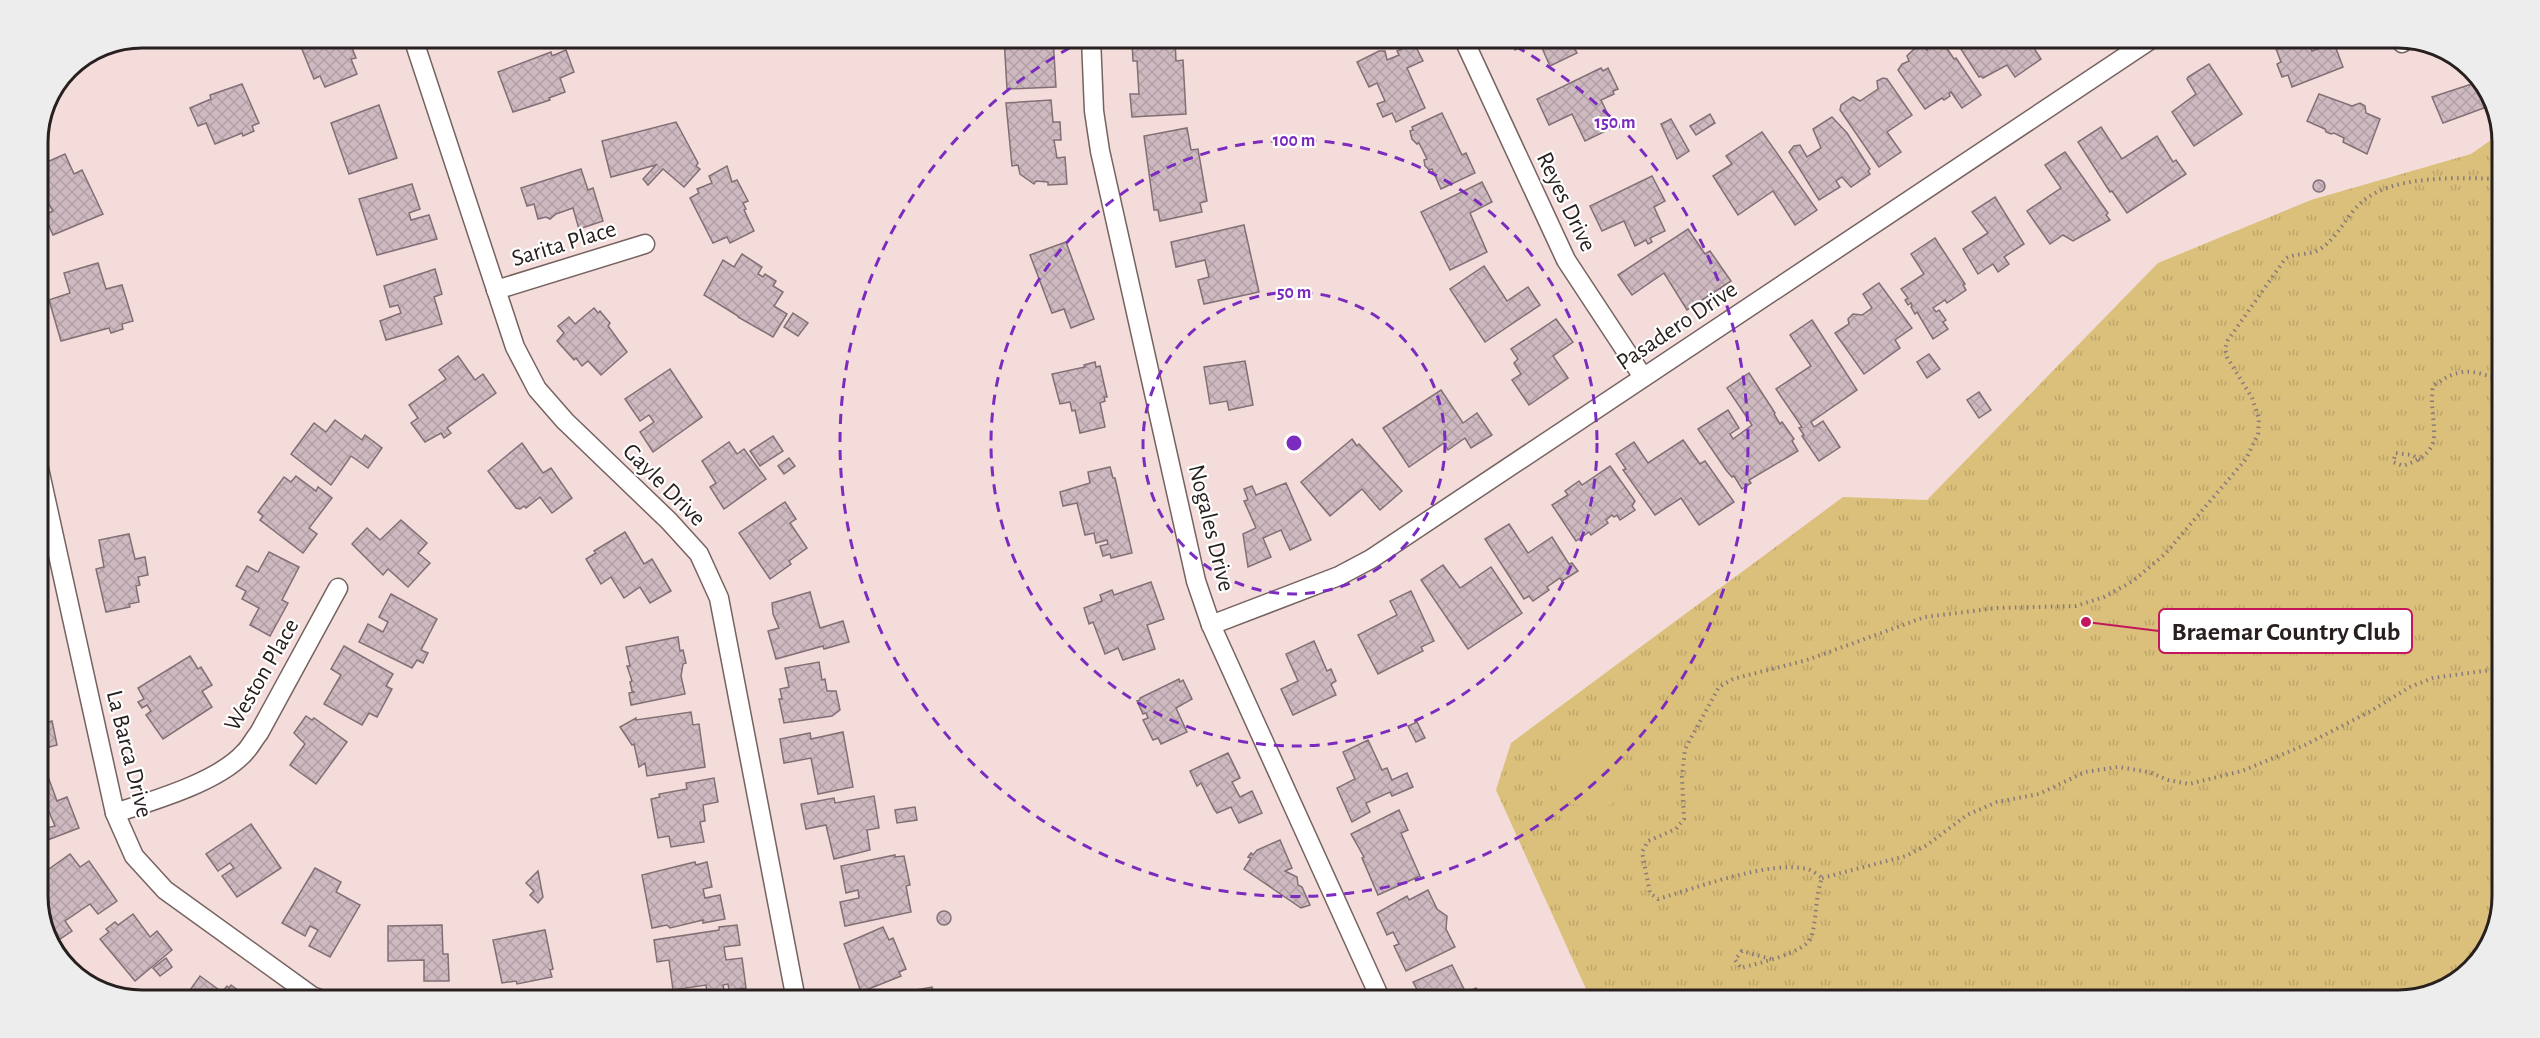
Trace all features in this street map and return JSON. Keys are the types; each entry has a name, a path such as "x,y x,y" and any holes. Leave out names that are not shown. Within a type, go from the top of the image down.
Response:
{"street":[{"name":"Gayle Drive","path":"416,48 515,347 537,389 565,422 669,521 699,554 718,598 794,990"},
{"name":"Nogales Drive","path":"1092,48 1100,151 1196,581 1211,626 1376,990"},
{"name":"Reyes Drive","path":"1468,48 1566,260 1643,377"},
{"name":"Pasadero Drive","path":"1211,626 1339,576 1371,559 2138,48"},
{"name":"Sarita Place","path":"496,291 645,244"},
{"name":"La Barca Drive","path":"48,549 115,813 134,856 165,890 304,990"},
{"name":"Weston Place","path":"115,813 178,791 222,770 244,753 264,724 338,588"}],"path":[{"path":"2492,179 2458,177 2385,187 2362,201 2335,237 2318,251 2291,255 2285,259 2228,340 2225,349 2252,398 2259,419 2258,434 2246,459 2165,554 2133,581 2104,597 2076,606 1997,608 1924,617 1807,660 1733,679 1719,687 1686,749 1682,777 1684,819 1676,830 1648,841 1642,852 1650,893 1658,899 1755,872 1784,868 1808,869 1822,878 1906,856 1928,845 1968,815 1997,802 2039,794 2085,772 2118,766 2149,772 2168,780 2189,784 2242,771 2305,745 2369,712 2410,687 2425,681 2492,670"},
{"path":"2420,460 2412,455 2396,453 2393,462 2403,466 2420,460 2431,449 2435,435 2430,400 2433,386 2452,373 2474,370 2492,377"},
{"path":"1772,959 1742,951 1735,960 1741,968 1772,959 1805,947 1812,937 1816,895 1822,878"}],"green space":[{"path":"2492,139 2492,896 2490,914 2482,937 2476,948 2455,971 2428,985 2398,990 1586,990 1496,790 1511,743 1843,497 1927,500 2158,263 2311,200 2471,154"},
{"path":"1584,746 1607,749 1613,753 1622,766 1624,788 1621,795 1611,804 1598,807 1575,805 1564,798 1554,781 1556,766 1561,760 1567,754"}],"building":[{"path":"301,48 352,48 356,58 351,59 357,74 325,87 320,76 314,79"},
{"path":"1005,48 1054,48 1056,87 1007,89"},
{"path":"1132,48 1175,48 1176,61 1183,60 1186,114 1132,117 1130,94 1139,94 1137,61 1133,61"},
{"path":"1403,48 1416,48 1423,61 1407,68 1425,108 1396,122 1392,113 1383,117 1377,104 1385,101 1377,83 1369,87 1357,62 1379,51 1385,51 1387,60 1399,55 1397,51"},
{"path":"1542,48 1574,48 1577,53 1550,66"},
{"path":"1926,48 1927,51 1927,48 1947,48 1981,95 1962,108 1951,92 1950,96 1944,100 1942,98 1925,109 1898,70 1902,64 1909,61 1907,56 1913,50"},
{"path":"1960,48 2034,48 2041,59 2015,77 2007,65 1983,78 1979,77"},
{"path":"2276,48 2311,48 2312,51 2320,48 2336,48 2343,67 2292,87 2288,75 2282,77 2277,64 2281,62"},
{"path":"566,50 574,72 560,78 565,92 549,98 550,100 513,112 498,72 551,52 552,56"},
{"path":"2209,64 2242,114 2194,146 2172,112 2196,94 2188,77"},
{"path":"1601,68 1603,71 1608,68 1618,89 1613,91 1614,94 1601,100 1614,127 1585,141 1572,114 1549,125 1537,99"},
{"path":"1887,79 1912,115 1887,132 1901,152 1879,167 1840,110 1841,105 1853,97 1860,101 1878,89 1877,81"},
{"path":"242,84 259,123 252,126 254,131 243,136 242,133 215,144 206,123 198,126 190,108 211,99 210,95"},
{"path":"2472,84 2485,108 2443,123 2432,97"},
{"path":"2319,94 2352,106 2360,103 2365,106 2366,113 2380,119 2367,154 2343,142 2344,138 2326,132 2325,129 2307,121"},
{"path":"1051,100 1053,122 1060,122 1061,140 1054,140 1057,158 1065,157 1067,184 1048,185 1048,182 1036,181 1034,184 1020,174 1018,165 1012,166 1006,103"},
{"path":"379,105 397,158 349,174 331,123"},
{"path":"1442,113 1462,155 1466,153 1475,173 1441,189 1432,169 1429,170 1425,166 1424,160 1427,159 1419,143 1417,144 1412,139 1410,131 1413,130 1412,127"},
{"path":"1710,114 1715,123 1696,135 1690,126"},
{"path":"1832,117 1847,133 1870,169 1868,171 1870,174 1851,187 1842,177 1836,181 1840,187 1819,200 1789,152 1794,146 1800,145 1807,157 1821,148 1813,129"},
{"path":"1671,119 1689,151 1677,159 1661,124"},
{"path":"676,122 698,163 696,166 700,169 684,187 663,169 648,185 643,179 656,165 611,177 602,141"},
{"path":"2101,127 2122,159 2157,136 2173,162 2176,160 2186,174 2127,213 2112,191 2110,192 2078,142"},
{"path":"1187,128 1191,150 1198,149 1207,201 1200,203 1202,212 1160,221 1158,210 1154,210 1144,136"},
{"path":"1762,132 1817,210 1795,225 1773,191 1738,215 1713,176 1732,164 1726,156"},
{"path":"2065,152 2108,213 2106,215 2110,220 2073,241 2063,235 2050,244 2027,211 2061,188 2045,165"},
{"path":"65,154 74,174 82,170 103,214 53,235 48,224 48,213 53,211 48,202 48,162"},
{"path":"727,166 732,182 737,180 748,201 743,203 746,209 744,210 754,231 730,243 727,237 713,243 690,198 699,193 697,189 712,183 709,176"},
{"path":"581,169 588,190 593,188 603,221 579,229 573,208 556,214 550,219 546,217 538,219 534,204 527,206 521,188"},
{"path":"1652,176 1665,201 1654,207 1665,231 1650,238 1652,242 1648,244 1646,240 1635,246 1624,221 1602,231 1590,206"},
{"path":"2319,180 2325,186 2319,192 2313,186"},
{"path":"1482,182 1492,202 1470,213 1487,252 1450,270 1421,212"},
{"path":"412,184 420,209 409,213 411,220 429,215 437,239 377,255 359,199"},
{"path":"1995,197 2024,244 2004,257 2009,264 1998,272 1993,264 1978,274 1963,249 1988,233 1972,212"},
{"path":"1244,225 1259,292 1204,304 1198,280 1209,277 1205,260 1176,267 1171,242"},
{"path":"1688,229 1705,254 1710,251 1731,281 1687,310 1664,273 1632,295 1618,275"},
{"path":"1935,238 1965,284 1963,285 1966,290 1947,303 1945,300 1933,308 1936,312 1939,310 1946,320 1943,322 1948,329 1933,339 1917,312 1915,314 1911,303 1908,305 1905,300 1908,298 1901,289 1924,274 1911,254"},
{"path":"1066,242 1094,319 1071,328 1064,309 1052,313 1030,255"},
{"path":"742,254 762,267 758,274 763,277 765,274 776,281 773,286 783,292 774,306 787,314 773,337 704,295 723,260 734,267"},
{"path":"98,263 106,289 122,285 133,321 122,324 123,329 111,333 109,328 61,341 49,300 70,293 64,273"},
{"path":"1484,266 1507,301 1528,287 1540,305 1485,342 1450,289"},
{"path":"435,269 442,294 434,297 442,324 386,340 380,321 401,313 398,305 390,307 384,286"},
{"path":"1879,283 1912,328 1895,340 1900,348 1864,374 1835,333 1849,324 1848,319 1853,314 1862,315 1872,308 1863,294"},
{"path":"594,308 598,313 600,311 610,323 608,326 627,352 601,375 588,361 582,366 576,358 574,360 557,341 564,333 558,326 569,317 575,324"},
{"path":"793,313 808,323 798,336 784,327"},
{"path":"1556,319 1573,342 1553,356 1568,378 1529,405 1512,380 1521,374 1514,363 1518,359 1511,349"},
{"path":"1812,320 1857,390 1811,422 1814,427 1823,421 1840,447 1819,461 1802,436 1804,435 1799,428 1802,427 1776,389 1811,366 1790,335"},
{"path":"1929,354 1940,369 1927,378 1917,362"},
{"path":"458,356 475,380 483,374 496,393 447,428 451,433 444,438 441,433 425,442 411,423 418,418 409,405 446,379 439,370"},
{"path":"1245,361 1253,405 1229,410 1227,401 1210,404 1204,367"},
{"path":"1095,362 1096,367 1100,366 1107,397 1104,397 1105,401 1100,403 1105,427 1080,433 1075,410 1072,411 1070,402 1060,404 1052,374 1085,367 1084,365"},
{"path":"670,369 702,417 653,452 640,432 654,422 649,415 640,421 625,399"},
{"path":"1749,373 1780,424 1782,422 1794,439 1792,441 1798,451 1749,480 1751,483 1742,489 1698,429 1728,410 1739,428 1730,434 1733,439 1752,425 1727,388"},
{"path":"1441,390 1463,423 1477,413 1492,435 1471,448 1465,438 1448,450 1444,443 1409,467 1383,428"},
{"path":"1979,392 1991,410 1979,418 1967,400"},
{"path":"335,420 362,440 365,435 382,448 368,468 351,456 331,485 291,454 314,423 326,432"},
{"path":"773,436 783,451 760,466 750,451"},
{"path":"1352,439 1402,491 1380,510 1362,489 1330,516 1301,482"},
{"path":"1683,440 1700,464 1705,461 1734,502 1699,525 1681,498 1655,515 1623,470 1626,469 1616,454 1634,442 1648,463"},
{"path":"729,442 737,454 744,449 766,479 724,509 710,487 716,483 702,461"},
{"path":"522,443 543,473 551,468 572,498 552,513 540,497 526,508 524,506 520,509 516,508 488,471"},
{"path":"789,458 795,466 784,474 778,466"},
{"path":"1610,466 1635,501 1632,506 1635,510 1620,520 1617,515 1614,517 1612,515 1606,520 1608,523 1591,535 1589,532 1576,541 1552,505 1568,495 1565,491 1579,481 1582,485"},
{"path":"1110,467 1113,478 1115,478 1132,553 1111,558 1110,554 1103,556 1100,546 1108,544 1107,540 1096,543 1094,533 1085,535 1077,503 1063,506 1060,492 1090,483 1088,472"},
{"path":"296,476 316,491 318,487 332,498 309,528 317,534 303,553 260,520 263,516 258,512 284,477 291,482"},
{"path":"1286,483 1311,540 1290,550 1281,530 1263,538 1271,557 1248,567 1243,534 1256,528 1244,501 1248,500 1244,489 1252,486 1256,495"},
{"path":"785,502 796,519 790,523 807,548 789,561 791,564 770,579 739,533"},
{"path":"401,520 427,543 418,553 430,563 408,587 388,569 383,575 352,544 367,528 380,540"},
{"path":"1509,524 1528,553 1552,537 1569,564 1572,563 1578,571 1562,581 1560,578 1547,587 1549,590 1533,601 1529,596 1524,599 1485,539"},
{"path":"625,532 644,564 652,559 671,591 650,603 640,587 624,598 611,577 601,584 586,559 596,553 594,551"},
{"path":"129,534 135,559 145,557 148,575 138,577 140,585 136,586 139,602 129,604 130,607 106,612 96,569 104,567 99,540"},
{"path":"269,552 299,567 282,600 288,603 270,636 250,625 259,608 242,599 246,591 236,586 247,566 258,572"},
{"path":"1443,565 1460,588 1491,567 1522,613 1468,649 1421,580"},
{"path":"1151,582 1164,619 1147,625 1155,649 1123,660 1118,648 1105,654 1093,622 1089,624 1084,608 1102,601 1100,595 1112,590 1114,595"},
{"path":"1411,591 1434,641 1421,647 1423,651 1378,674 1358,635 1397,615 1390,601"},
{"path":"810,592 820,628 843,621 849,642 824,649 823,646 776,659 768,631 779,628 773,614 772,603"},
{"path":"391,594 437,619 421,650 428,653 423,663 417,660 412,668 359,642 368,624 383,632 388,622 379,617"},
{"path":"678,637 680,651 683,650 686,663 683,664 681,676 685,694 631,705 629,693 634,692 627,666 630,666 626,647"},
{"path":"1314,641 1327,671 1331,669 1336,681 1331,684 1336,695 1293,715 1281,689 1298,681 1286,654"},
{"path":"344,646 393,674 386,686 392,689 377,717 369,713 362,725 324,704 341,675 331,669"},
{"path":"190,656 198,669 201,667 212,685 202,691 212,707 163,739 146,715 151,711 147,705 142,708 138,702 144,699 138,688"},
{"path":"819,662 822,680 825,679 827,691 836,691 840,710 832,716 784,723 779,699 782,699 780,689 789,687 785,668"},
{"path":"1179,679 1180,682 1183,680 1192,699 1176,708 1187,732 1161,744 1158,738 1153,740 1143,720 1148,718 1146,713 1143,714 1137,701"},
{"path":"691,712 693,725 699,724 705,767 647,776 645,763 639,767 634,744 632,745 620,727 636,718 636,720"},
{"path":"306,716 312,720 314,718 347,742 316,784 290,765 305,744 294,733"},
{"path":"52,721 57,745 48,747 48,722"},
{"path":"1417,722 1425,738 1416,742 1408,726"},
{"path":"843,732 853,787 818,794 811,758 784,763 780,739 810,733 811,739"},
{"path":"1368,740 1382,770 1387,768 1392,780 1407,773 1413,787 1392,796 1390,792 1366,803 1370,812 1352,822 1337,788 1355,779 1343,752"},
{"path":"1228,753 1240,778 1232,782 1240,797 1252,791 1262,813 1239,823 1231,807 1217,813 1201,783 1197,786 1190,771"},
{"path":"48,777 57,801 67,797 79,828 48,840 48,828 55,826 48,812"},
{"path":"714,778 718,802 703,805 705,821 700,822 704,842 671,847 669,836 658,838 651,799 660,797 659,794 687,789 686,783"},
{"path":"874,796 879,828 867,830 870,850 834,859 826,825 806,829 801,804 834,798 835,803"},
{"path":"915,807 917,820 897,823 895,810"},
{"path":"1399,810 1408,830 1401,833 1420,876 1378,895 1362,858 1364,857 1351,834"},
{"path":"251,824 281,868 237,897 222,876 234,868 230,863 218,871 206,854"},
{"path":"1280,840 1292,868 1285,871 1297,877 1298,885 1302,887 1310,905 1301,908 1244,869 1251,858 1248,857 1251,853 1253,855 1257,850"},
{"path":"70,854 80,867 89,861 117,901 98,914 90,904 65,921 72,931 59,940 51,920 48,902 48,870"},
{"path":"895,855 895,857 904,856 910,885 906,886 911,912 845,926 840,902 859,898 858,890 846,893 841,866"},
{"path":"695,862 696,865 707,862 712,887 703,889 705,898 720,895 725,919 703,923 703,920 670,928 667,925 652,928 642,875"},
{"path":"315,868 341,882 336,892 360,905 330,957 309,946 318,930 310,926 305,936 282,923"},
{"path":"538,871 543,897 538,903 530,895 534,891 526,883"},
{"path":"1428,890 1437,909 1447,916 1446,929 1455,947 1406,971 1394,946 1399,944 1393,932 1387,935 1377,913 1407,896 1409,900"},
{"path":"944,911 949,913 951,918 949,923 944,925 939,923 937,918 939,913"},
{"path":"133,914 150,937 157,931 172,950 135,981 100,939 109,932 106,929 115,922 118,925"},
{"path":"442,925 443,954 448,954 449,981 424,981 424,960 388,961 388,926"},
{"path":"737,925 740,945 724,947 726,960 742,958 746,988 729,990 728,984 723,985 724,990 707,990 706,985 673,990 669,960 657,962 654,940 719,930 719,927"},
{"path":"883,927 889,940 893,938 906,969 899,972 901,976 866,990 860,990 844,944"},
{"path":"545,930 553,969 550,970 552,977 517,984 516,981 502,983 493,940"},
{"path":"166,958 172,967 160,976 153,968"},
{"path":"1452,965 1464,990 1417,990 1413,982"},
{"path":"200,976 219,990 190,990"},
{"path":"231,985 238,990 224,990 227,986 229,988"},
{"path":"932,987 933,990 916,990"}],"place":[{"name":"Braemar Country Club","path":"2086,622"}]}
